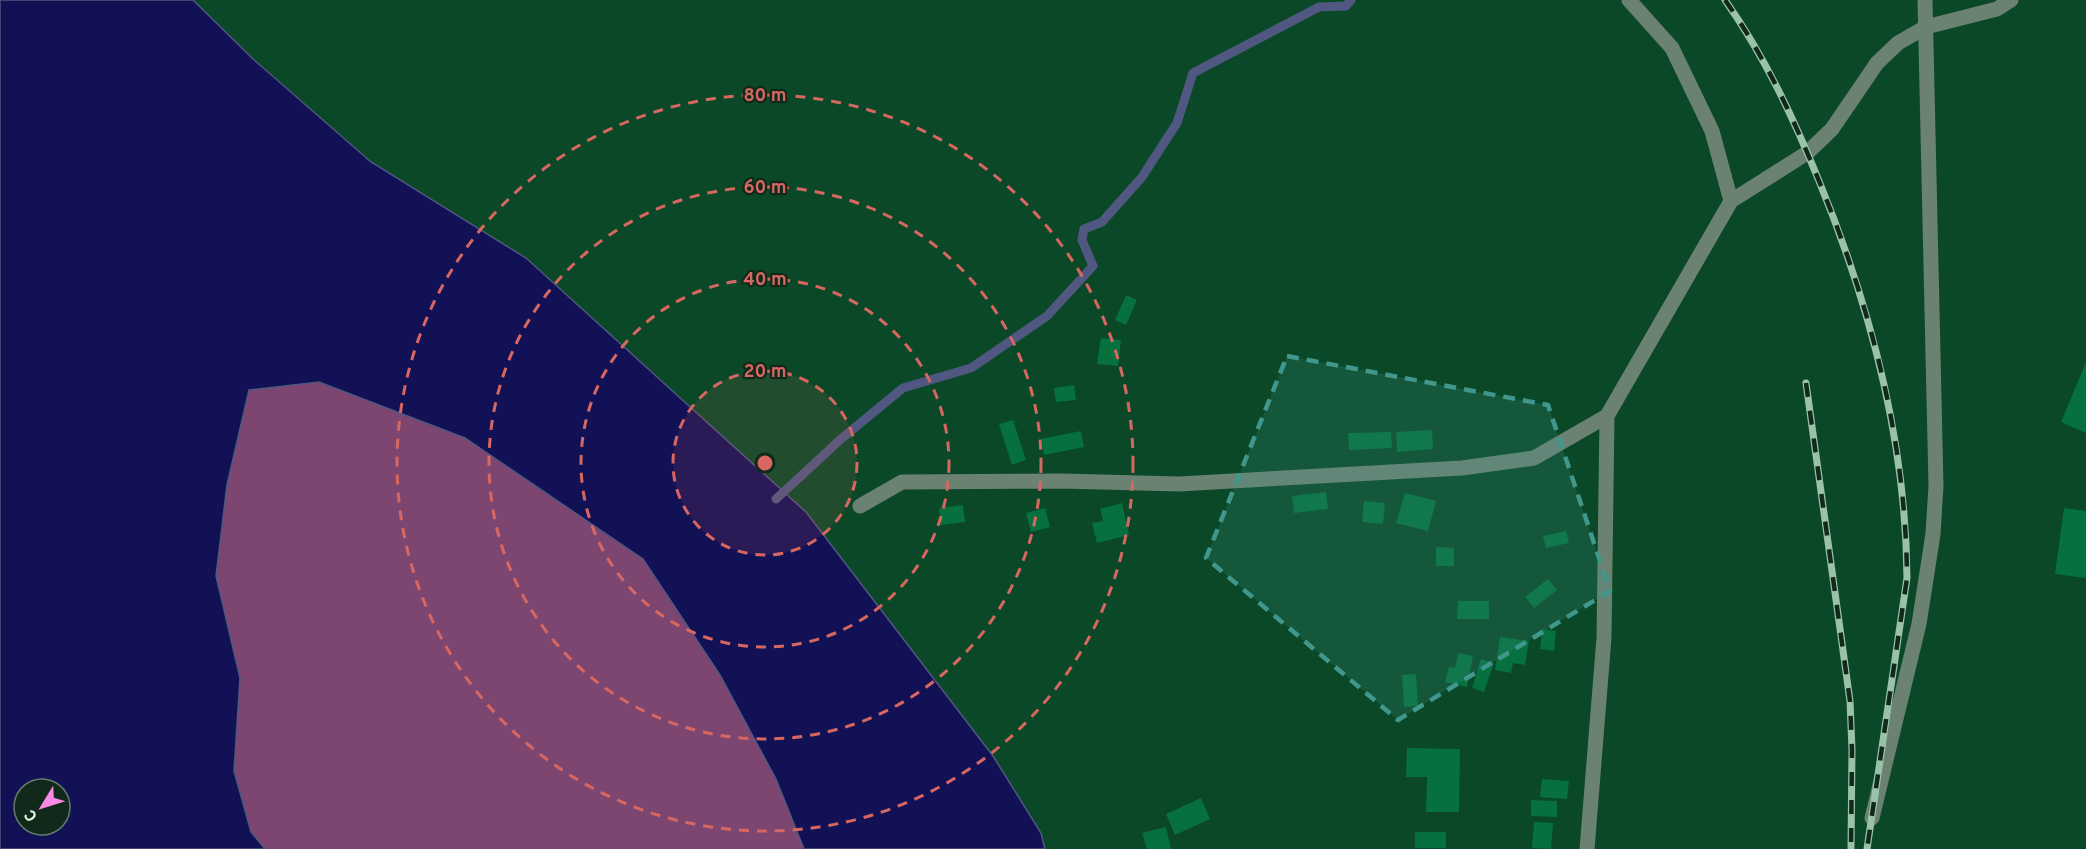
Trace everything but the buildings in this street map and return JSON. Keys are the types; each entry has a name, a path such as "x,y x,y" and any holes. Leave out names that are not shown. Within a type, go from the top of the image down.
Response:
{"street":[{"path":"1629,0 1672,48 1712,131 1731,201"},
{"path":"1872,818 1919,624 1929,563 1936,486 1925,0"},
{"path":"1587,849 1604,638 1607,416 1731,201 1807,153 1832,129 1877,63 1898,43 1926,27 1997,9 2011,0"},
{"path":"860,506 902,482 1062,481 1179,484 1462,468 1534,458 1607,416"}],"highlighted area":[{"path":"1287,356 1548,405 1610,591 1398,720 1206,558"}],"shaded area":[{"path":"0,0 193,0 253,59 371,162 526,258 806,512 993,756 1041,833 1045,849 804,849 776,779 720,675 643,559 465,438 319,382 249,390 227,485 216,576 240,678 234,771 251,832 265,849 0,849"},
{"path":"319,382 465,438 643,559 720,675 776,779 804,849 265,849 251,832 234,771 240,678 216,576 227,485 249,389"}],"waterway":[{"path":"776,499 841,439 903,388 971,368 1047,316 1093,266 1082,240 1084,229 1102,222 1142,177 1177,123 1193,73 1319,7 1346,6 1351,0"}],"railway":[{"path":"1725,0 1753,43 1777,88 1799,134 1838,229 1869,326 1892,425 1900,476 1907,578 1867,849"},
{"path":"1806,383 1850,701 1851,849"}]}
